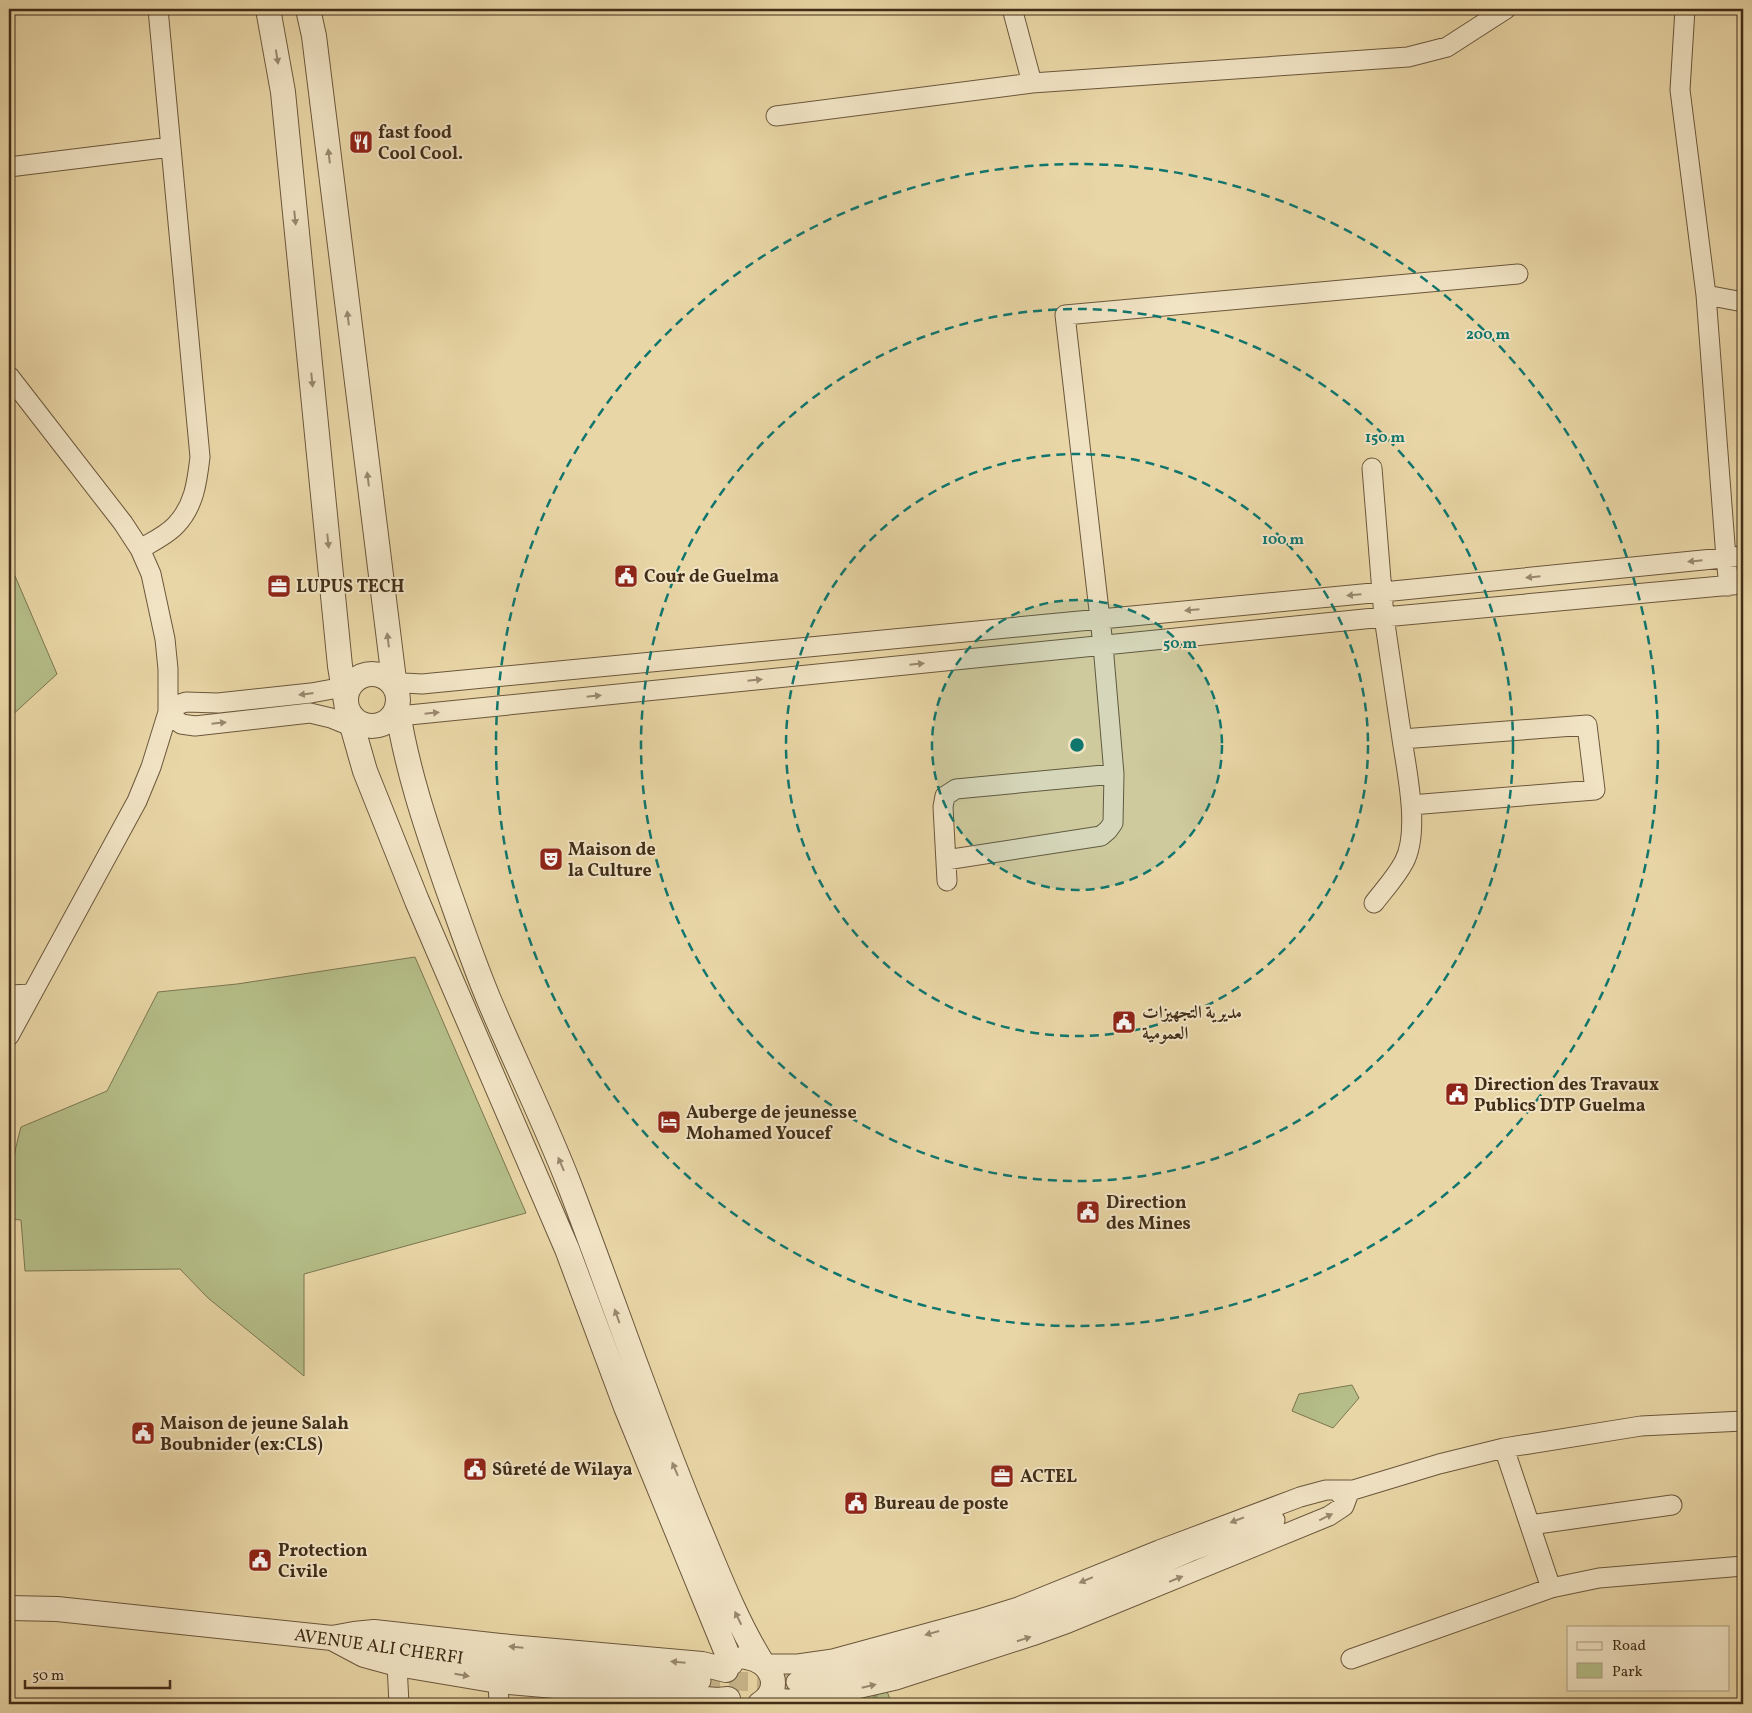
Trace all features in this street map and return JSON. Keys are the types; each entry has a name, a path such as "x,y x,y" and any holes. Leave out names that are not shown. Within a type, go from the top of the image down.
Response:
{"street":[{"path":"140,549 175,526 189,508 197,486 200,457 158,9"},
{"path":"268,9 283,92 340,666 374,702 405,751 433,846 472,957 568,1182 668,1454 729,1600 748,1638 773,1679 769,1700 798,1699 848,1691 896,1680 1032,1636 1329,1516 1344,1506 1350,1490"},
{"path":"308,9 314,36 374,702 365,771 417,901 567,1249 626,1407 728,1666"},
{"path":"1014,9 1013,12 1032,84"},
{"path":"776,116 1032,84 1408,57 1448,47 1506,9"},
{"path":"168,712 174,706 186,702 218,703 311,693 374,702 1103,645 1736,585 1706,295 1680,90 1684,9"},
{"path":"9,166 171,147"},
{"path":"946,860 1101,836 1113,823 1114,774 1103,645 1065,315 1518,274"},
{"path":"1706,295 1743,302"},
{"path":"9,376 117,515 140,549 151,574 159,607 168,669 168,712 151,767 137,801 9,1036"},
{"path":"1372,468 1384,617 1411,805 1411,841 1405,862 1374,903"},
{"path":"168,712 181,724 195,726 310,713 331,718 374,702 404,683 422,684 1734,557"},
{"path":"168,669 178,686 196,702"},
{"path":"1402,739 1587,725 1595,790 1411,805"},
{"path":"151,767 177,735 195,726"},
{"path":"947,881 942,807 945,796 956,789 1114,774"},
{"path":"9,995 32,994"},
{"path":"796,1682 866,1668 985,1637 1030,1621 1192,1552 1350,1490 1439,1464 1504,1448 1640,1426 1743,1422"},
{"path":"1504,1448 1551,1588"},
{"path":"731,1701 722,1684 722,1677 728,1666 738,1659 746,1657 763,1663 798,1664 833,1659 976,1620 1027,1604 1159,1550 1300,1497 1326,1490 1350,1490"},
{"path":"1530,1525 1672,1505"},
{"path":"1351,1659 1551,1588 1599,1578 1743,1566"},
{"path":"9,1596 57,1609"},
{"path":"9,1608 57,1609"},
{"name":"AVENUE ALI CHERFI","path":"57,1609 332,1638 492,1662 701,1681"},
{"path":"332,1638 374,1632 500,1646 728,1666"},
{"path":"332,1638 364,1655 397,1664 595,1697 731,1701"},
{"path":"397,1664 399,1704"},
{"path":"498,1681 499,1704"}],"green space":[{"path":"9,562 57,674 9,718"},
{"path":"415,957 526,1213 304,1274 304,1376 208,1298 180,1269 25,1271 21,1220 9,1219 15,1150 21,1127 107,1091 158,992 237,984"},
{"path":"1352,1385 1359,1398 1333,1428 1292,1411 1299,1394"},
{"path":"886,1689 892,1704 847,1704"}],"tunnel":[{"path":"701,1681 796,1682"}],"place":[{"name":"fast food Cool Cool.","path":"361,142"},
{"name":"Cour de Guelma","path":"626,576"},
{"name":"LUPUS TECH","path":"279,586"},
{"name":"Maison de la Culture","path":"551,859"},
{"name":"مديرية التجهيزات العمومية","path":"1124,1022"},
{"name":"Direction des Travaux Publics DTP Guelma","path":"1457,1094"},
{"name":"Auberge de jeunesse Mohamed Youcef","path":"669,1122"},
{"name":"Direction des Mines","path":"1088,1212"},
{"name":"Maison de jeune Salah Boubnider (ex:CLS)","path":"143,1433"},
{"name":"Sûreté de Wilaya","path":"475,1469"},
{"name":"ACTEL","path":"1002,1476"},
{"name":"Bureau de poste","path":"856,1503"},
{"name":"Protection Civile","path":"260,1560"}]}
